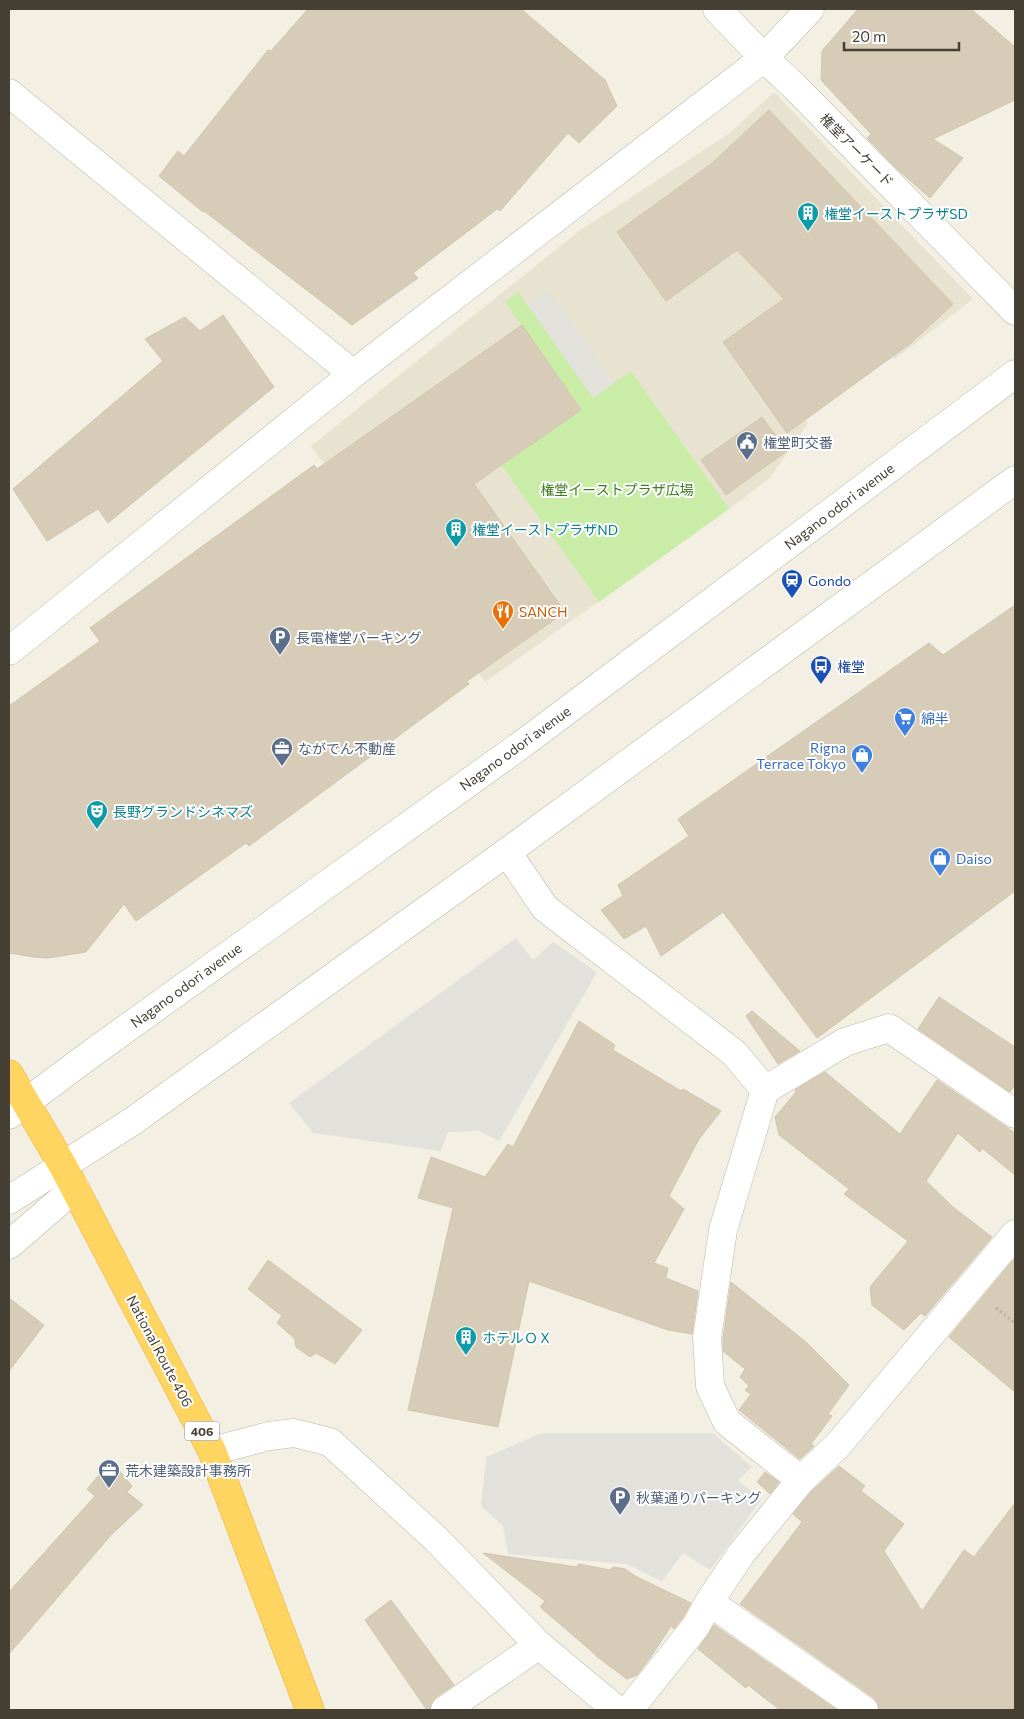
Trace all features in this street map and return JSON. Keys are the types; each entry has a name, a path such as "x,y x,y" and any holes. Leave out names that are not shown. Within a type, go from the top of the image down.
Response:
{"highway":[{"name":"406","path":"9,1074 17,1108 69,1177"},
{"name":"National Route 406","path":"69,1177 212,1451 310,1710"}],"street":[{"name":"権堂アーケード","path":"717,9 1010,305"},
{"path":"9,651 353,374 764,58 810,9"},
{"path":"9,93 353,374"},
{"name":"Nagano odori avenue","path":"17,1108 525,742 1015,374"},
{"path":"9,1245 69,1177 133,1121 507,852 1015,480"},
{"path":"507,852 545,908 734,1053 765,1090"},
{"path":"801,1480 727,1422 710,1386 707,1338 722,1230 765,1090 845,1042 889,1028 1015,1114"},
{"path":"9,1200 69,1177"},
{"path":"630,1710 696,1626 709,1602 741,1554 801,1480 838,1445 1015,1234"},
{"path":"212,1451 269,1436 294,1433 330,1442 436,1539 539,1644 617,1710"},
{"path":"709,1602 864,1710"},
{"path":"445,1710 539,1644"}],"shaded area":[{"path":"774,92 973,299 895,359 865,321 788,394 808,423 770,478 485,682 311,446 579,231 730,133"},
{"path":"549,291 614,383 593,398 528,305"},
{"path":"516,938 533,960 553,942 597,972 499,1141 479,1131 448,1132 441,1151 313,1133 289,1103"},
{"name":"秋葉通りパーキング","path":"542,1433 713,1433 752,1467 738,1480 761,1500 710,1570 683,1553 662,1581 626,1564 508,1554 503,1526 481,1506 486,1457"}],"green space":[{"name":"権堂イーストプラザ広場","path":"518,292 593,397 631,371 729,509 599,602 502,466 581,409 505,302"}],"building":[{"path":"308,9 521,9 605,80 617,106 579,143 568,133 500,211 497,209 413,273 418,278 352,325 203,212 159,176 178,151 184,156 268,50 271,51"},
{"path":"858,9 971,9 1015,47 1015,100 933,139 963,158 930,198 897,169 867,138 871,134 821,80 822,51"},
{"path":"769,110 953,304 911,343 787,433 723,342 784,299 737,250 666,301 617,232 711,164"},
{"path":"223,315 274,387 108,523 98,509 47,541 13,489 163,361 145,339 185,317 200,331"},
{"path":"522,325 581,410 474,484 565,612 467,681 469,684 249,846 246,843 136,921 124,904 86,952 48,958 9,953 9,706 100,641 90,628 314,465 317,469"},
{"path":"762,417 787,451 726,495 701,460"},
{"name":"綿半","path":"1015,605 1015,891 817,1038 723,912 661,956 646,926 624,939 601,910 623,896 618,885 689,836 678,819 929,643 943,655"},
{"path":"939,997 1015,1047 1015,1084 1010,1092 918,1029"},
{"path":"752,1011 800,1051 778,1064 746,1016"},
{"path":"579,1021 615,1045 613,1050 681,1091 683,1089 721,1111 699,1139 669,1196 684,1209 654,1263 668,1268 666,1278 698,1291 692,1334 668,1330 529,1281 498,1427 408,1410 453,1208 418,1198 431,1157 485,1177 508,1144 513,1147"},
{"path":"825,1072 900,1134 937,1080 1015,1133 1015,1175 982,1148 980,1152 958,1133 926,1181 953,1207 992,1237 925,1316 921,1313 904,1330 872,1305 870,1287 908,1241 844,1194 849,1189 779,1135 775,1117 796,1092 795,1090"},
{"path":"1015,1258 1015,1392 949,1337"},
{"path":"268,1260 362,1330 335,1364 316,1353 310,1357 296,1347 295,1339 277,1323 282,1316 248,1289"},
{"path":"731,1282 806,1342 849,1385 828,1414 832,1416 811,1444 814,1446 800,1459 739,1410 751,1394 745,1390 749,1386 740,1377 745,1369 723,1351"},
{"path":"9,1298 44,1325 9,1371"},
{"path":"111,1461 132,1486 127,1492 143,1505 111,1535 9,1654 9,1592 95,1496 87,1489"},
{"path":"839,1466 865,1486 861,1491 904,1524 884,1551 922,1611 964,1550 974,1557 1015,1503 1015,1710 879,1710 878,1703 873,1697 740,1604 802,1522 793,1514 812,1491"},
{"path":"765,1472 779,1482 770,1494 757,1482"},
{"path":"483,1553 577,1567 579,1564 610,1570 613,1567 625,1569 637,1577 691,1603 674,1629 671,1626 637,1675 627,1679 596,1656 540,1607 545,1601"},
{"path":"391,1600 454,1685 436,1697 431,1703 430,1710 427,1710 365,1620"},
{"path":"714,1625 837,1710 780,1710 748,1685 746,1688 698,1649"}],"place":[{"name":"権堂イーストプラザSD","path":"808,232"},
{"name":"権堂町交番","path":"747,461"},
{"name":"権堂イーストプラザND","path":"456,548"},
{"name":"Gondo","path":"792,599"},
{"name":"SANCH","path":"503,630"},
{"name":"長電権堂パーキング","path":"280,656"},
{"name":"権堂","path":"821,685"},
{"name":"綿半","path":"905,737"},
{"name":"ながでん不動産","path":"282,767"},
{"name":"Rigna Terrace Tokyo","path":"862,774"},
{"name":"長野グランドシネマズ","path":"97,830"},
{"name":"Daiso","path":"940,877"},
{"name":"ホテルＯＸ","path":"466,1356"},
{"name":"荒木建築設計事務所","path":"109,1489"},
{"name":"秋葉通りパーキング","path":"620,1516"}]}
